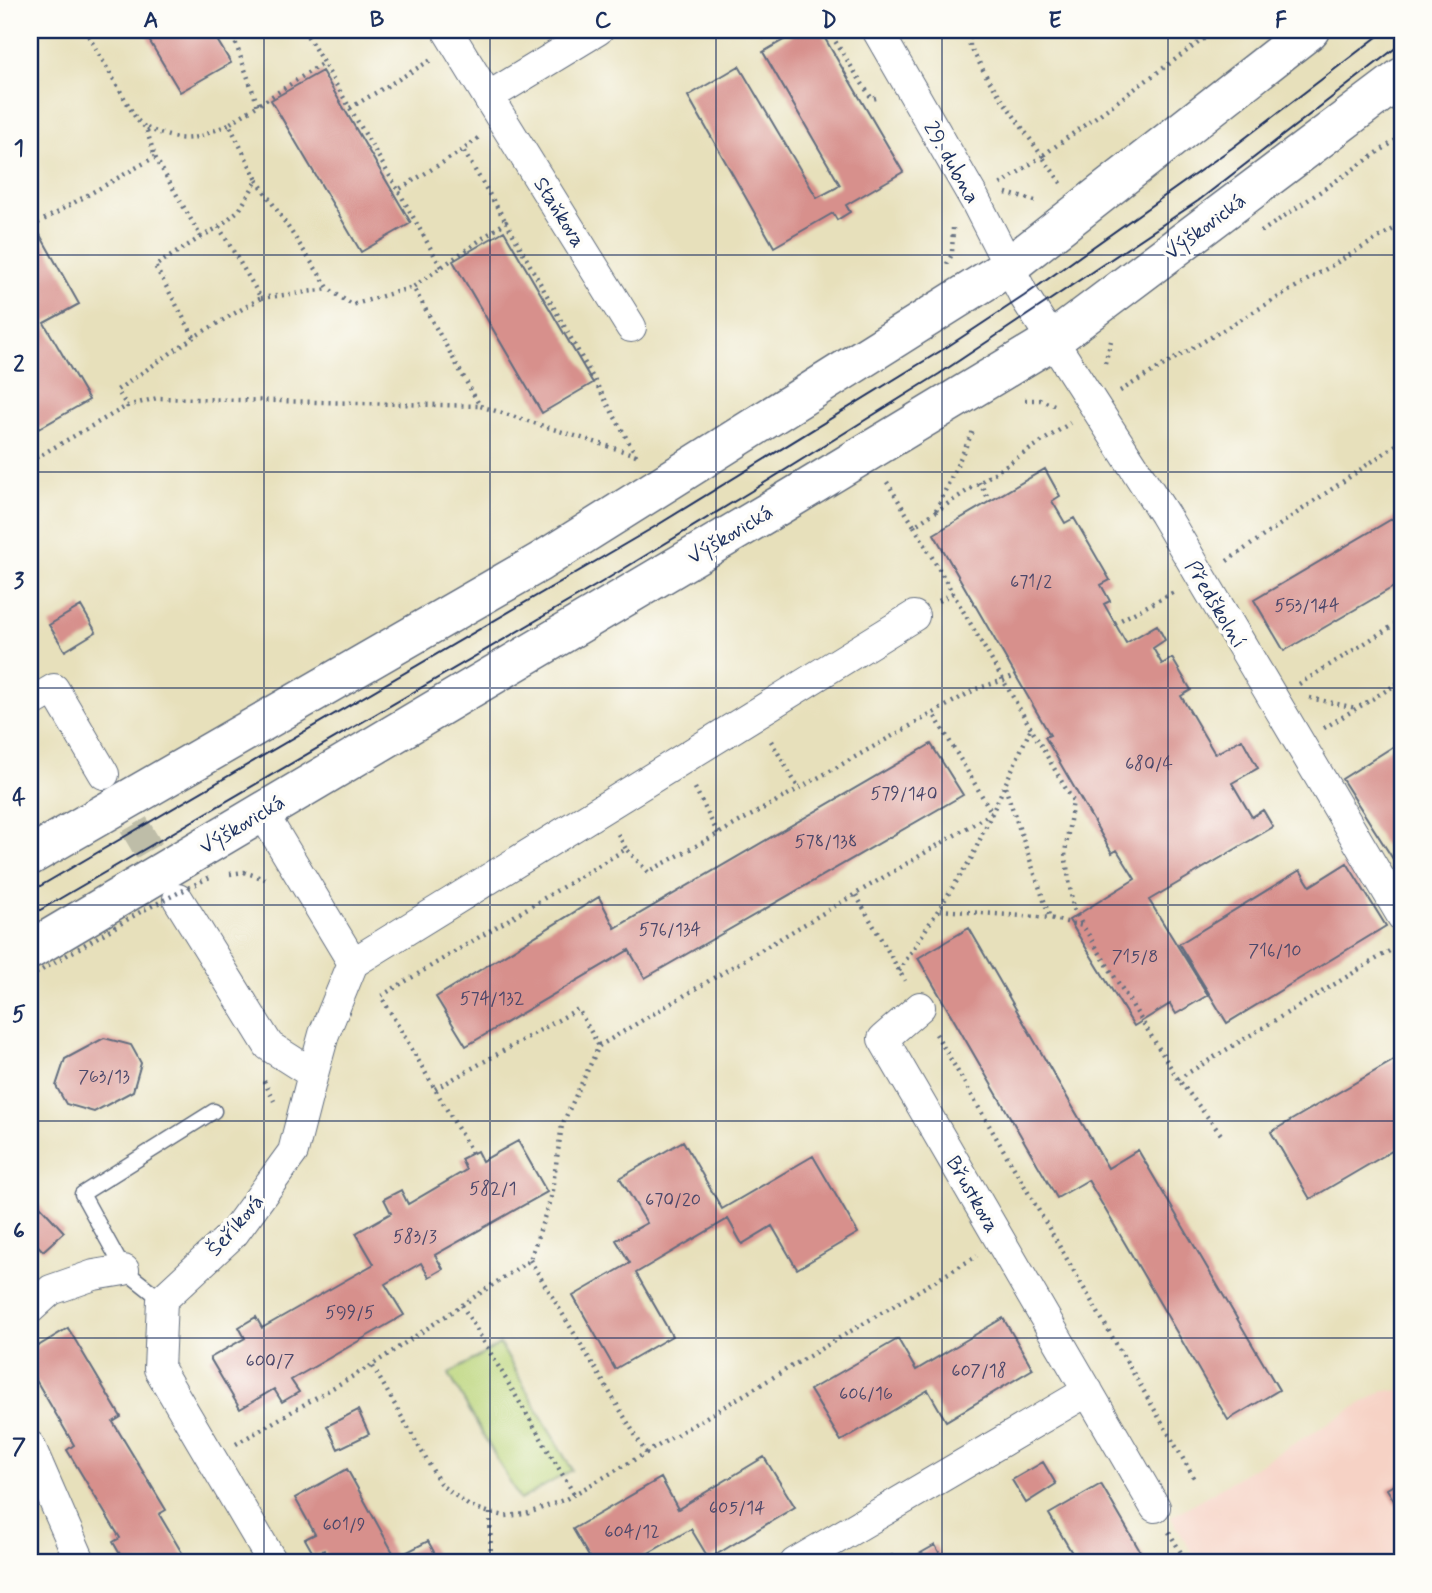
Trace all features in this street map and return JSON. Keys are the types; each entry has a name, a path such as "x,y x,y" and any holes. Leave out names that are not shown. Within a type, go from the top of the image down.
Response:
{"street":[{"path":"495,109 598,30"},
{"name":"29. dubna","path":"877,30 975,200 1016,281"},
{"path":"30,856 540,562 1016,281 1310,30"},
{"name":"Staňkova","path":"451,37 631,327"},
{"name":"Výškovická","path":"30,950 1053,340 1402,77"},
{"name":"Předškolní","path":"1016,281 1164,514 1402,916"},
{"path":"262,812 354,963 914,616"},
{"path":"30,703 54,689 104,774"},
{"path":"178,899 269,1046 313,1074"},
{"name":"Šeříková","path":"162,1300 234,1233 293,1152 324,1034 354,963"},
{"name":"Břustkova","path":"920,1007 883,1039 1155,1507"},
{"path":"30,1309 51,1290 94,1275 124,1270"},
{"path":"162,1300 159,1369 273,1563"},
{"path":"795,1563 1088,1391"},
{"path":"30,1446 81,1563"}],"lane":[{"path":"162,1300 124,1270 82,1194 214,1111"}],"path":[{"path":"85,30 137,120 146,128 172,139 197,138 229,124 323,64"},
{"path":"231,30 258,106"},
{"path":"304,30 442,267"},
{"path":"762,38 777,30"},
{"path":"828,30 872,99 882,96"},
{"path":"970,30 970,47 988,79 1042,156"},
{"path":"995,189 1216,30"},
{"path":"350,108 451,37"},
{"path":"398,190 463,150 495,109"},
{"path":"229,124 257,180 328,289 352,305 413,287 506,222"},
{"path":"146,128 155,157 201,237"},
{"path":"1255,235 1402,136"},
{"path":"463,150 640,463"},
{"path":"38,223 155,157"},
{"path":"194,337 155,266 219,227 240,209 257,180"},
{"path":"943,271 952,254 954,221"},
{"path":"914,526 1094,407 1402,224"},
{"path":"219,227 261,298"},
{"path":"413,287 480,406"},
{"path":"127,405 117,390 194,337 261,298 328,289"},
{"path":"1094,407 1105,380 1105,359 1112,336"},
{"path":"30,461 127,405 157,398 480,406 636,455"},
{"path":"936,511 975,428"},
{"path":"1115,623 1201,579 1402,441"},
{"path":"884,476 1073,801 1065,853 1073,908 1178,1079 1223,1137"},
{"path":"979,482 989,501"},
{"path":"1273,700 1402,620"},
{"path":"472,1153 381,996 626,849 648,872 976,689 1015,675"},
{"path":"1299,743 1402,681"},
{"path":"933,713 992,813"},
{"path":"755,714 799,789"},
{"path":"899,971 971,859 1031,727"},
{"path":"680,761 718,834"},
{"path":"1004,786 1050,918"},
{"path":"211,1458 372,1365 530,1260 551,1197 562,1125 599,1046 992,813"},
{"path":"30,976 142,911 210,877"},
{"path":"856,894 1196,1481"},
{"path":"940,910 1050,918 1083,926"},
{"path":"1178,1079 1402,943"},
{"path":"435,1089 579,1009 599,1046"},
{"path":"372,1365 441,1485 468,1505 490,1513 506,1516 526,1514 566,1499 1001,1242"},
{"path":"530,1260 646,1453"},
{"path":"462,1305 574,1494"},
{"path":"490,1513 491,1563"}],"shaded area":[{"path":"1384,1390 1402,1391 1402,1480 1387,1489 1402,1514 1402,1558 1359,1563 1198,1563 1171,1517"}],"green space":[{"path":"500,1344 572,1470 520,1500 449,1374"}],"building":[{"path":"143,30 211,30 231,63 180,92"},
{"path":"801,30 820,30 903,172 846,205 850,212 837,220 833,213 774,247 688,96 739,66 817,198 836,188 840,185 763,52"},
{"path":"322,71 411,223 361,252 271,100"},
{"path":"35,226 79,304 44,323 89,400 38,429 30,414 30,229"},
{"path":"504,231 593,383 542,413 453,261"},
{"path":"1045,469 1060,496 1052,501 1065,523 1074,518 1110,580 1101,585 1110,601 1104,604 1126,643 1157,625 1165,640 1153,648 1162,664 1172,658 1191,690 1181,696 1215,754 1242,739 1258,768 1232,783 1252,817 1263,810 1273,827 1149,900 1208,995 1176,1014 1170,1004 1134,1026 1069,920 1135,879 1117,850 1112,853 1045,737 1050,735 934,534"},
{"path":"1402,513 1402,582 1284,651 1254,600"},
{"path":"81,606 96,632 65,651 49,625"},
{"path":"1402,741 1402,873 1342,779"},
{"path":"931,744 963,795 645,978 629,950 466,1046 436,997 599,897 615,928"},
{"path":"1347,863 1386,926 1227,1023 1179,944 1300,870 1310,886"},
{"path":"969,928 1108,1168 1138,1150 1279,1390 1228,1420 1088,1180 1057,1198 918,958"},
{"path":"104,1038 131,1045 141,1063 133,1091 94,1112 66,1104 56,1086 65,1059"},
{"path":"1401,1056 1402,1145 1310,1199 1271,1132"},
{"path":"518,1141 547,1192 435,1255 443,1269 429,1277 421,1263 385,1284 404,1315 291,1380 299,1392 282,1402 274,1389 240,1409 210,1358 245,1338 239,1327 256,1317 262,1328 374,1264 356,1233 391,1213 384,1199 401,1190 408,1204 466,1170 461,1159 477,1151 482,1161"},
{"path":"683,1141 722,1209 813,1156 858,1233 797,1269 772,1226 742,1244 728,1219 636,1273 672,1336 615,1369 573,1296 630,1263 616,1240 647,1223 620,1178"},
{"path":"30,1195 64,1232 43,1251 30,1237"},
{"path":"1003,1318 1033,1369 946,1421 928,1390 841,1441 810,1390 898,1339 916,1370"},
{"path":"68,1328 121,1417 113,1422 166,1510 159,1514 188,1563 125,1563 113,1542 120,1538 67,1450 74,1445 30,1370 30,1351"},
{"path":"358,1410 369,1434 338,1449 327,1426"},
{"path":"764,1457 795,1507 709,1559 691,1529 631,1563 585,1563 591,1560 573,1529 661,1478 678,1509"},
{"path":"1043,1462 1056,1484 1026,1503 1012,1480"},
{"path":"347,1469 396,1558 428,1541 440,1563 331,1563 324,1550 314,1555 305,1539 315,1534 295,1498"},
{"path":"1402,1480 1402,1514 1387,1489"},
{"path":"1101,1484 1147,1563 1078,1563 1049,1514"},
{"path":"935,1545 945,1563 903,1563"},
{"path":"892,1555 897,1563 879,1563"},
{"path":"1402,1558 1402,1563 1358,1563 1358,1561"}],"tunnel":[{"path":"111,786 171,888"}],"tram line":[{"path":"30,892 656,526 947,347 1024,296 1232,148 1386,30"},
{"path":"30,916 602,582 939,374 1198,201 1402,43"}]}
